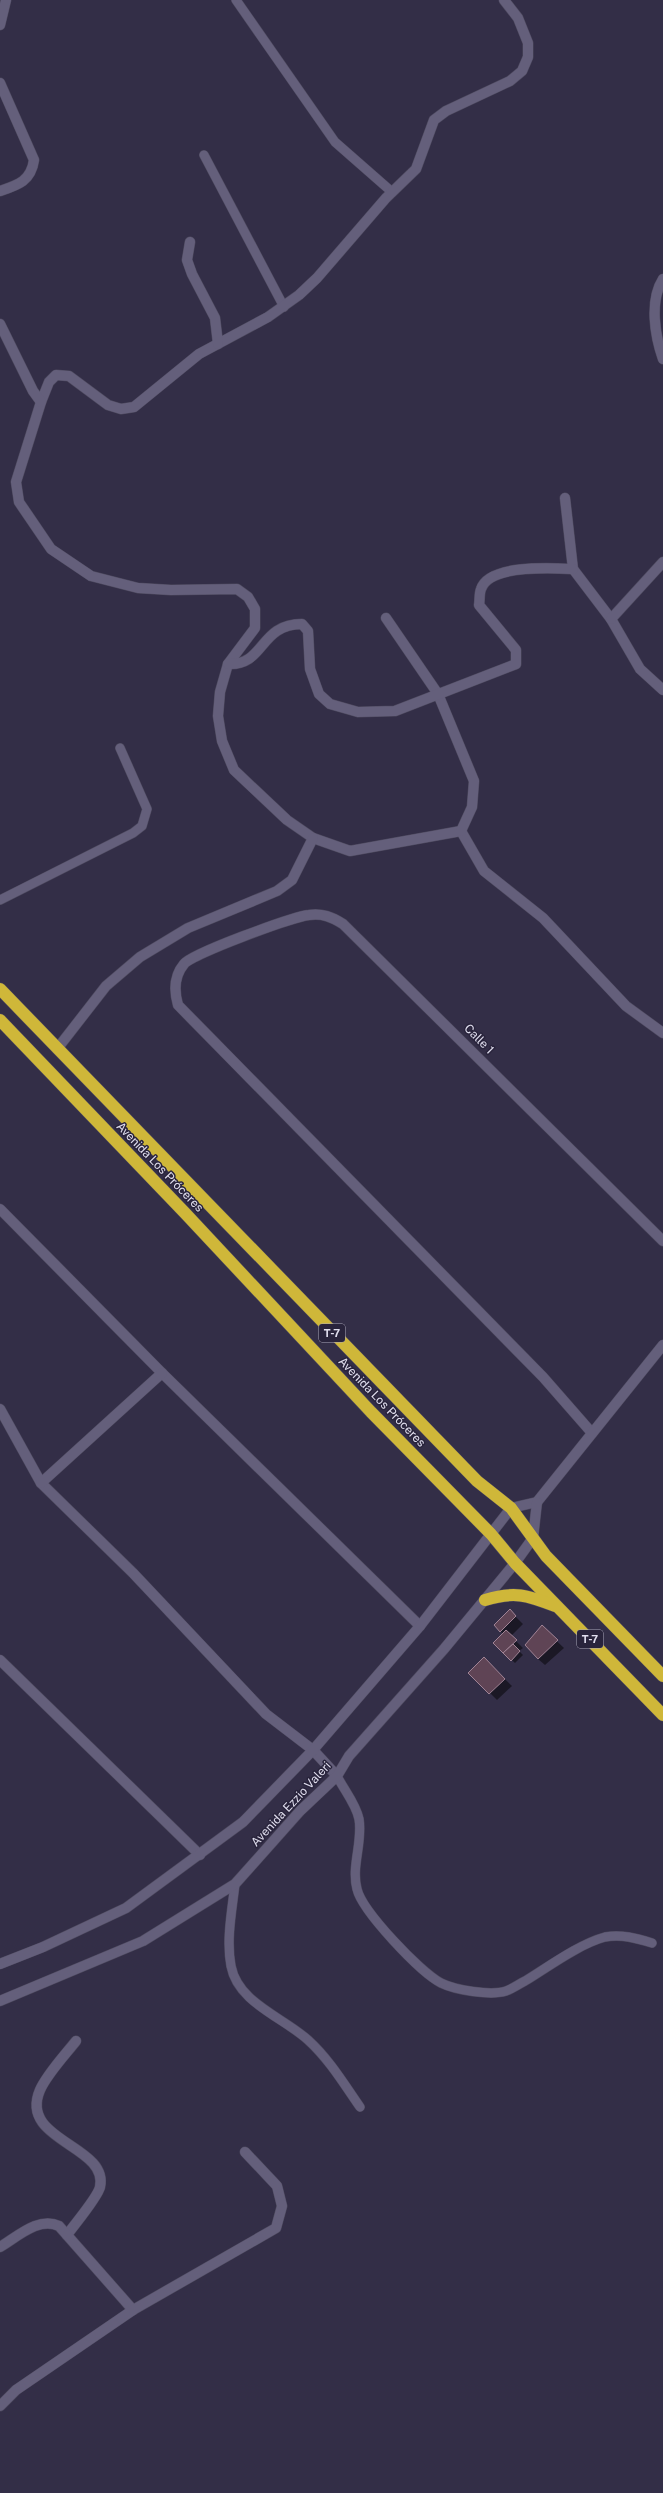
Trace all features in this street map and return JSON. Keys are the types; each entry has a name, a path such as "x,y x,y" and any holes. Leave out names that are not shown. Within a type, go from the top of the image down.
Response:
{"highway":[{"name":"Avenida Los Próceres","path":"0,989 477,1481 511,1508 546,1556 663,1676"},
{"name":"Avenida Los Próceres","path":"0,1020 185,1213 371,1412 491,1534 515,1563 663,1715"},
{"path":"485,1600 512,1593 524,1594 560,1608"}],"street":[{"path":"1,23 6,0"},
{"path":"1,23 11,0"},
{"path":"462,831 350,851 313,838 287,820 234,770 222,740 218,716 220,692 228,664 255,628 255,610 248,597 237,589 171,590 138,588 90,576 51,548 27,516 19,502 16,482 41,402 49,382 56,375 61,374 69,376 108,405 121,409 134,407 199,354 252,327 284,307 317,278 392,192 419,164 429,130 440,114 510,81 526,65 528,43 518,18 504,0"},
{"path":"0,83 34,160 31,172 23,183 0,191"},
{"path":"190,242 187,260 192,274 215,318 218,344"},
{"path":"663,279 656,302 656,341 663,359"},
{"path":"0,324 33,391 41,402"},
{"path":"565,498 573,569 611,619 640,669 663,690"},
{"path":"611,619 663,562"},
{"path":"228,664 240,665 247,662 270,636 283,626 302,624 308,631 310,669 318,694 330,704 358,712 395,711 423,702 438,694 483,679 516,664 516,650 479,605 481,588 492,577 536,567 573,569"},
{"path":"386,618 438,694 474,781 472,807 462,831"},
{"path":"462,831 484,870 542,918 626,1006 663,1033"},
{"path":"57,1049 106,986 140,958 188,928 272,894 292,880 313,838"},
{"name":"Calle 1","path":"592,1433 543,1377 178,1005 174,992 177,975 184,962 252,932 309,915 328,915 344,924 663,1241"},
{"path":"0,1209 162,1373 420,1626"},
{"path":"533,1538 537,1502 592,1433 661,1351"},
{"path":"41,1483 162,1373"},
{"path":"0,1409 41,1483 133,1573 266,1714 312,1750 336,1776"},
{"path":"511,1508 537,1502"},
{"name":"Avenida Ezzio Valeri","path":"0,1964 44,1947 126,1908 243,1822 312,1750 420,1626 511,1508"},
{"name":"Avenida Ezzio Valeri","path":"0,2001 143,1941 235,1884 300,1811 336,1776 349,1756 485,1600 533,1538"},
{"path":"0,1660 200,1855"},
{"path":"67,2235 100,2189 101,2178 95,2164 43,2125 37,2110 40,2091 76,2040"},
{"path":"0,2406 16,2390 133,2310 276,2228 282,2206 276,2186 245,2152"},
{"path":"0,2247 41,2223 55,2224 67,2235 133,2310"}],"lane":[{"path":"236,0 335,142 392,192"},
{"path":"204,155 284,307"},
{"path":"0,900 133,833 142,826 147,809 120,748"},
{"path":"336,1776 355,1807 359,1820 355,1874 357,1889 362,1900 374,1918 404,1950 441,1983 465,1990 506,1991 590,1943 605,1937 629,1936 652,1943"},
{"path":"235,1884 230,1941 231,1966 236,1982 246,1996 307,2039 326,2058 360,2106"}],"building":[{"path":"510,1609 516,1616 500,1632 494,1625"},
{"path":"542,1625 558,1640 538,1659 525,1645"},
{"path":"506,1630 517,1640 503,1653 493,1643"},
{"path":"513,1644 520,1651 511,1661 503,1653"},
{"path":"484,1657 505,1679 489,1694 468,1673"}]}
